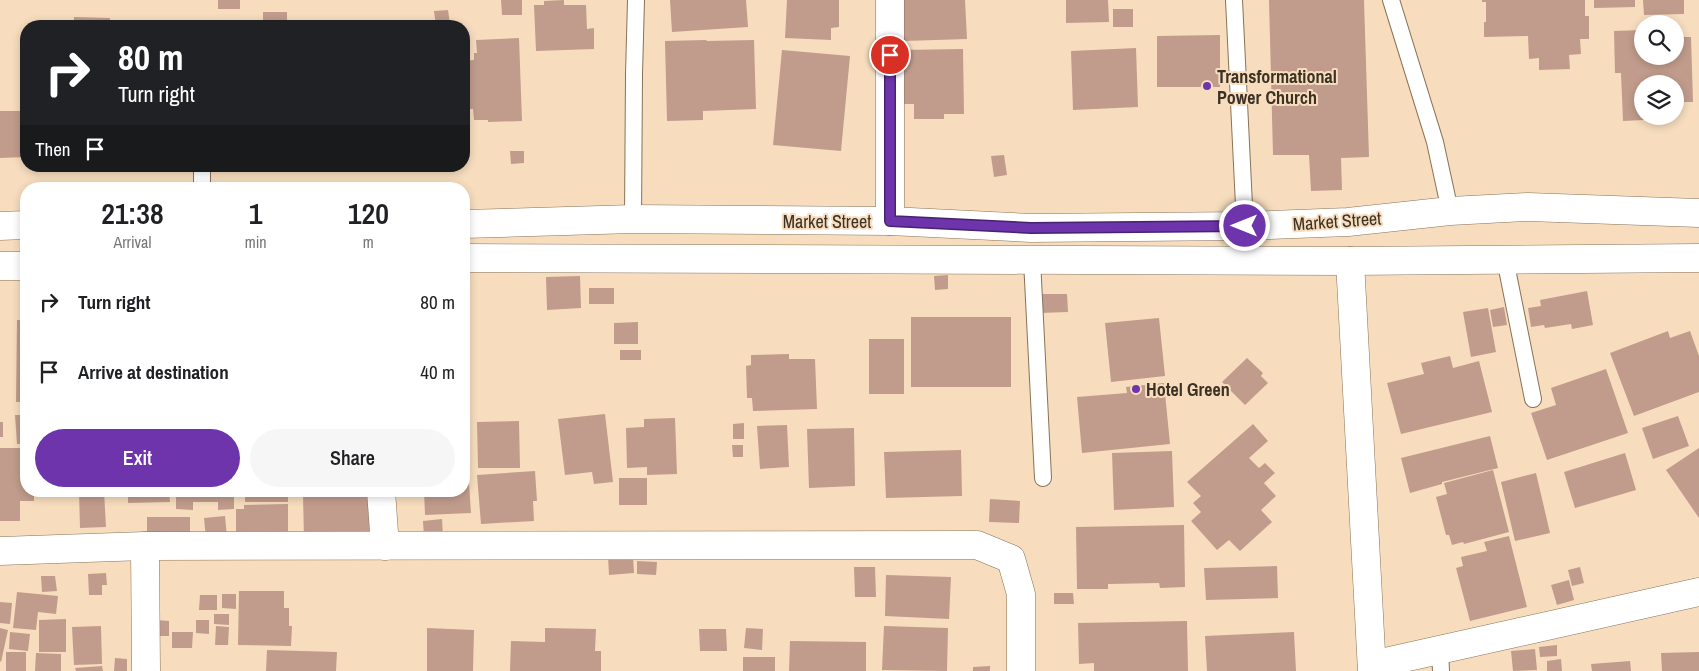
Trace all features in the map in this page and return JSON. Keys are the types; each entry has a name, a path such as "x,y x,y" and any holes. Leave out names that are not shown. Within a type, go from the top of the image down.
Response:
{"street":[{"path":"890,0 890,221"},
{"name":"Market Street","path":"470,224 633,219 890,221 1031,228 1245,226 1348,222 1450,211 1528,207 1699,212"},
{"path":"0,226 20,225"},
{"name":"Market Street","path":"470,258 1350,261 1699,258"},
{"path":"1350,261 1372,668 1440,660 1699,592"},
{"path":"0,266 20,266"},
{"path":"381,497 385,546"},
{"path":"0,551 146,546 977,545 1011,559 1021,594 1021,671"},
{"path":"146,546 146,671"}],"lane":[{"path":"633,219 636,0"},
{"path":"1234,0 1245,226"},
{"path":"1390,0 1435,142 1450,211"},
{"path":"1032,260 1043,478"},
{"path":"1504,260 1533,399"}],"building":[{"path":"218,0 240,0 240,9 218,9"},
{"path":"501,0 522,0 522,15 502,15"},
{"path":"564,0 564,5 586,5 587,29 594,28 594,49 536,51 534,5 544,5 544,1"},
{"path":"670,0 746,0 748,27 672,32"},
{"path":"787,0 839,0 839,27 831,28 831,40 785,38"},
{"path":"903,0 965,0 967,39 904,41"},
{"path":"1066,0 1108,0 1109,22 1066,23"},
{"path":"1269,0 1364,0 1369,157 1341,158 1342,190 1311,191 1309,155 1273,155"},
{"path":"1482,0 1585,0 1585,16 1589,16 1589,39 1580,39 1581,54 1569,55 1570,69 1539,70 1539,58 1529,59 1528,36 1484,37 1486,2 1482,2"},
{"path":"1594,0 1635,0 1635,7 1594,8"},
{"path":"1643,0 1684,0 1684,14 1644,15"},
{"path":"1113,9 1133,9 1133,27 1113,27"},
{"path":"448,10 449,20 435,20 434,11"},
{"path":"263,12 287,12 287,20 263,20"},
{"path":"74,17 110,18 110,20 74,20"},
{"path":"1634,30 1634,65 1684,65 1684,37 1691,37 1693,102 1684,102 1684,75 1634,75 1634,120 1623,121 1621,73 1615,73 1614,31"},
{"path":"1220,35 1220,87 1157,87 1157,36"},
{"path":"519,38 522,121 488,122 488,120 474,120 473,109 470,109 470,60 474,60 474,53 477,53 476,40"},
{"path":"754,40 756,109 703,111 703,120 667,121 665,41"},
{"path":"1136,48 1138,107 1073,110 1071,51"},
{"path":"963,49 964,114 944,114 944,119 914,119 914,104 903,104 901,50"},
{"path":"782,50 850,56 841,151 773,145"},
{"path":"0,111 20,111 20,157 0,158"},
{"path":"510,151 524,151 524,163 511,164"},
{"path":"1004,155 1007,175 994,177 991,156"},
{"path":"948,275 948,289 935,290 934,276"},
{"path":"580,276 581,308 547,310 546,277"},
{"path":"589,288 614,288 614,304 589,304"},
{"path":"1587,291 1593,325 1572,329 1571,324 1545,328 1544,325 1531,327 1528,308 1541,306 1540,300"},
{"path":"1040,294 1067,294 1068,312 1040,313"},
{"path":"1504,307 1507,325 1493,327 1490,310"},
{"path":"1488,308 1496,352 1471,357 1463,312"},
{"path":"911,317 1011,317 1011,387 911,387"},
{"path":"1159,318 1165,376 1111,382 1105,323"},
{"path":"17,320 20,320 20,402 16,402"},
{"path":"638,322 638,344 614,344 614,323"},
{"path":"1668,331 1670,338 1690,331 1699,356 1699,392 1634,416 1610,353"},
{"path":"869,339 904,339 904,394 869,394"},
{"path":"620,350 641,350 641,360 620,360"},
{"path":"789,354 789,359 815,359 817,409 753,411 752,398 747,398 746,366 751,365 751,355"},
{"path":"1450,356 1453,368 1479,361 1492,412 1401,434 1387,383 1424,374 1421,363"},
{"path":"1247,358 1263,373 1261,376 1268,383 1245,405 1222,382"},
{"path":"1606,369 1628,433 1547,460 1531,413 1556,405 1551,388"},
{"path":"1164,383 1170,444 1082,453 1077,397 1127,393 1126,387"},
{"path":"605,414 613,482 594,484 592,472 565,475 558,419"},
{"path":"15,415 20,415 20,444 17,444"},
{"path":"1678,416 1689,446 1653,459 1642,428"},
{"path":"675,418 677,474 647,475 647,467 627,468 626,428 644,427 644,419"},
{"path":"519,421 520,468 478,468 477,422"},
{"path":"0,422 3,422 3,437 0,437"},
{"path":"744,423 744,439 733,439 733,424"},
{"path":"1253,424 1268,441 1249,458 1259,468 1265,463 1275,473 1264,483 1276,496 1261,510 1272,522 1240,551 1229,540 1217,550 1191,521 1201,512 1193,503 1201,496 1187,482"},
{"path":"787,425 789,467 760,469 757,426"},
{"path":"854,428 855,486 809,488 807,429"},
{"path":"1490,436 1498,468 1442,482 1442,484 1410,493 1401,458"},
{"path":"732,445 743,445 743,457 733,457"},
{"path":"0,448 20,448 20,497 34,497 34,501 20,501 20,521 0,521"},
{"path":"1699,448 1699,518 1666,470"},
{"path":"961,450 962,496 886,498 884,452"},
{"path":"1172,451 1174,507 1114,510 1112,453"},
{"path":"1625,453 1636,490 1575,508 1564,472"},
{"path":"1493,470 1509,532 1464,544 1463,542 1452,545 1449,535 1446,535 1436,497 1447,494 1444,483"},
{"path":"535,471 537,501 533,501 534,521 481,524 477,475"},
{"path":"1536,473 1550,533 1515,541 1501,482"},
{"path":"619,478 647,478 647,505 619,505"},
{"path":"79,497 104,497 106,527 80,528"},
{"path":"128,497 170,497 170,502 128,503"},
{"path":"176,497 234,497 234,509 218,510 218,502 193,502 193,510 176,509"},
{"path":"245,497 288,497 288,502 245,502"},
{"path":"303,497 374,497 374,539 304,539"},
{"path":"424,497 470,497 471,513 425,515"},
{"path":"990,499 1020,501 1019,523 989,522"},
{"path":"288,504 288,540 236,540 236,509 244,509 244,505"},
{"path":"225,516 227,537 206,539 204,518"},
{"path":"147,517 190,517 190,539 147,539"},
{"path":"442,519 443,537 424,538 423,521"},
{"path":"1184,525 1185,587 1160,588 1159,583 1108,584 1108,589 1077,589 1076,527"},
{"path":"1509,536 1527,607 1470,621 1456,568 1463,566 1461,557 1487,551 1484,542"},
{"path":"633,556 634,573 609,575 608,557"},
{"path":"637,561 657,562 656,575 637,574"},
{"path":"1277,566 1278,598 1206,600 1204,568"},
{"path":"854,567 875,567 876,597 855,597"},
{"path":"1580,567 1584,583 1572,586 1568,570"},
{"path":"106,573 107,585 102,585 102,595 89,595 88,574"},
{"path":"886,575 951,577 949,619 885,616"},
{"path":"41,576 55,576 57,591 42,592"},
{"path":"1569,580 1574,600 1557,605 1551,585"},
{"path":"239,591 284,591 284,608 289,608 289,626 292,626 291,646 238,645"},
{"path":"17,592 58,596 56,614 38,612 36,630 13,628"},
{"path":"1054,593 1073,593 1074,604 1054,604"},
{"path":"222,594 236,594 236,609 222,608"},
{"path":"200,595 217,595 217,610 199,610"},
{"path":"0,602 12,603 10,624 0,623"},
{"path":"214,614 229,614 229,625 214,624"},
{"path":"66,619 66,652 39,652 39,620"},
{"path":"157,620 169,621 169,636 157,636"},
{"path":"196,620 209,620 209,634 196,633"},
{"path":"1187,621 1188,671 1094,671 1094,663 1079,664 1078,623"},
{"path":"101,626 102,664 74,665 72,627"},
{"path":"216,626 229,627 228,645 215,645"},
{"path":"884,626 948,628 947,671 882,670"},
{"path":"0,628 8,630 1,662 0,661"},
{"path":"427,628 474,630 473,671 427,671"},
{"path":"545,628 596,629 595,651 601,651 601,671 510,671 511,641 545,642"},
{"path":"746,628 763,629 762,650 744,648"},
{"path":"699,629 726,629 727,651 700,651"},
{"path":"10,632 30,634 28,651 9,649"},
{"path":"172,632 193,632 192,648 172,648"},
{"path":"1294,632 1296,671 1207,671 1205,636"},
{"path":"790,641 866,642 866,671 789,671"},
{"path":"1557,645 1557,656 1540,657 1539,647"},
{"path":"1535,649 1537,670 1513,671 1511,651"},
{"path":"267,650 337,652 336,671 266,671"},
{"path":"6,652 26,652 26,671 6,671"},
{"path":"1699,652 1699,671 1662,671 1661,653"},
{"path":"36,653 61,654 61,671 35,671"},
{"path":"743,657 775,657 775,671 743,671"},
{"path":"115,658 127,659 127,671 114,671"},
{"path":"1561,659 1562,671 1547,671 1547,661"},
{"path":"1630,661 1631,671 1592,671 1591,664"},
{"path":"102,666 103,671 76,671 75,668"},
{"path":"990,666 990,671 973,671 973,667"}],"place":[{"name":"Transformational Power Church","path":"1207,86"},
{"name":"Hotel Green","path":"1136,389"}],"route":[{"path":"890,55 890,221 1031,228 1245,226"}]}
